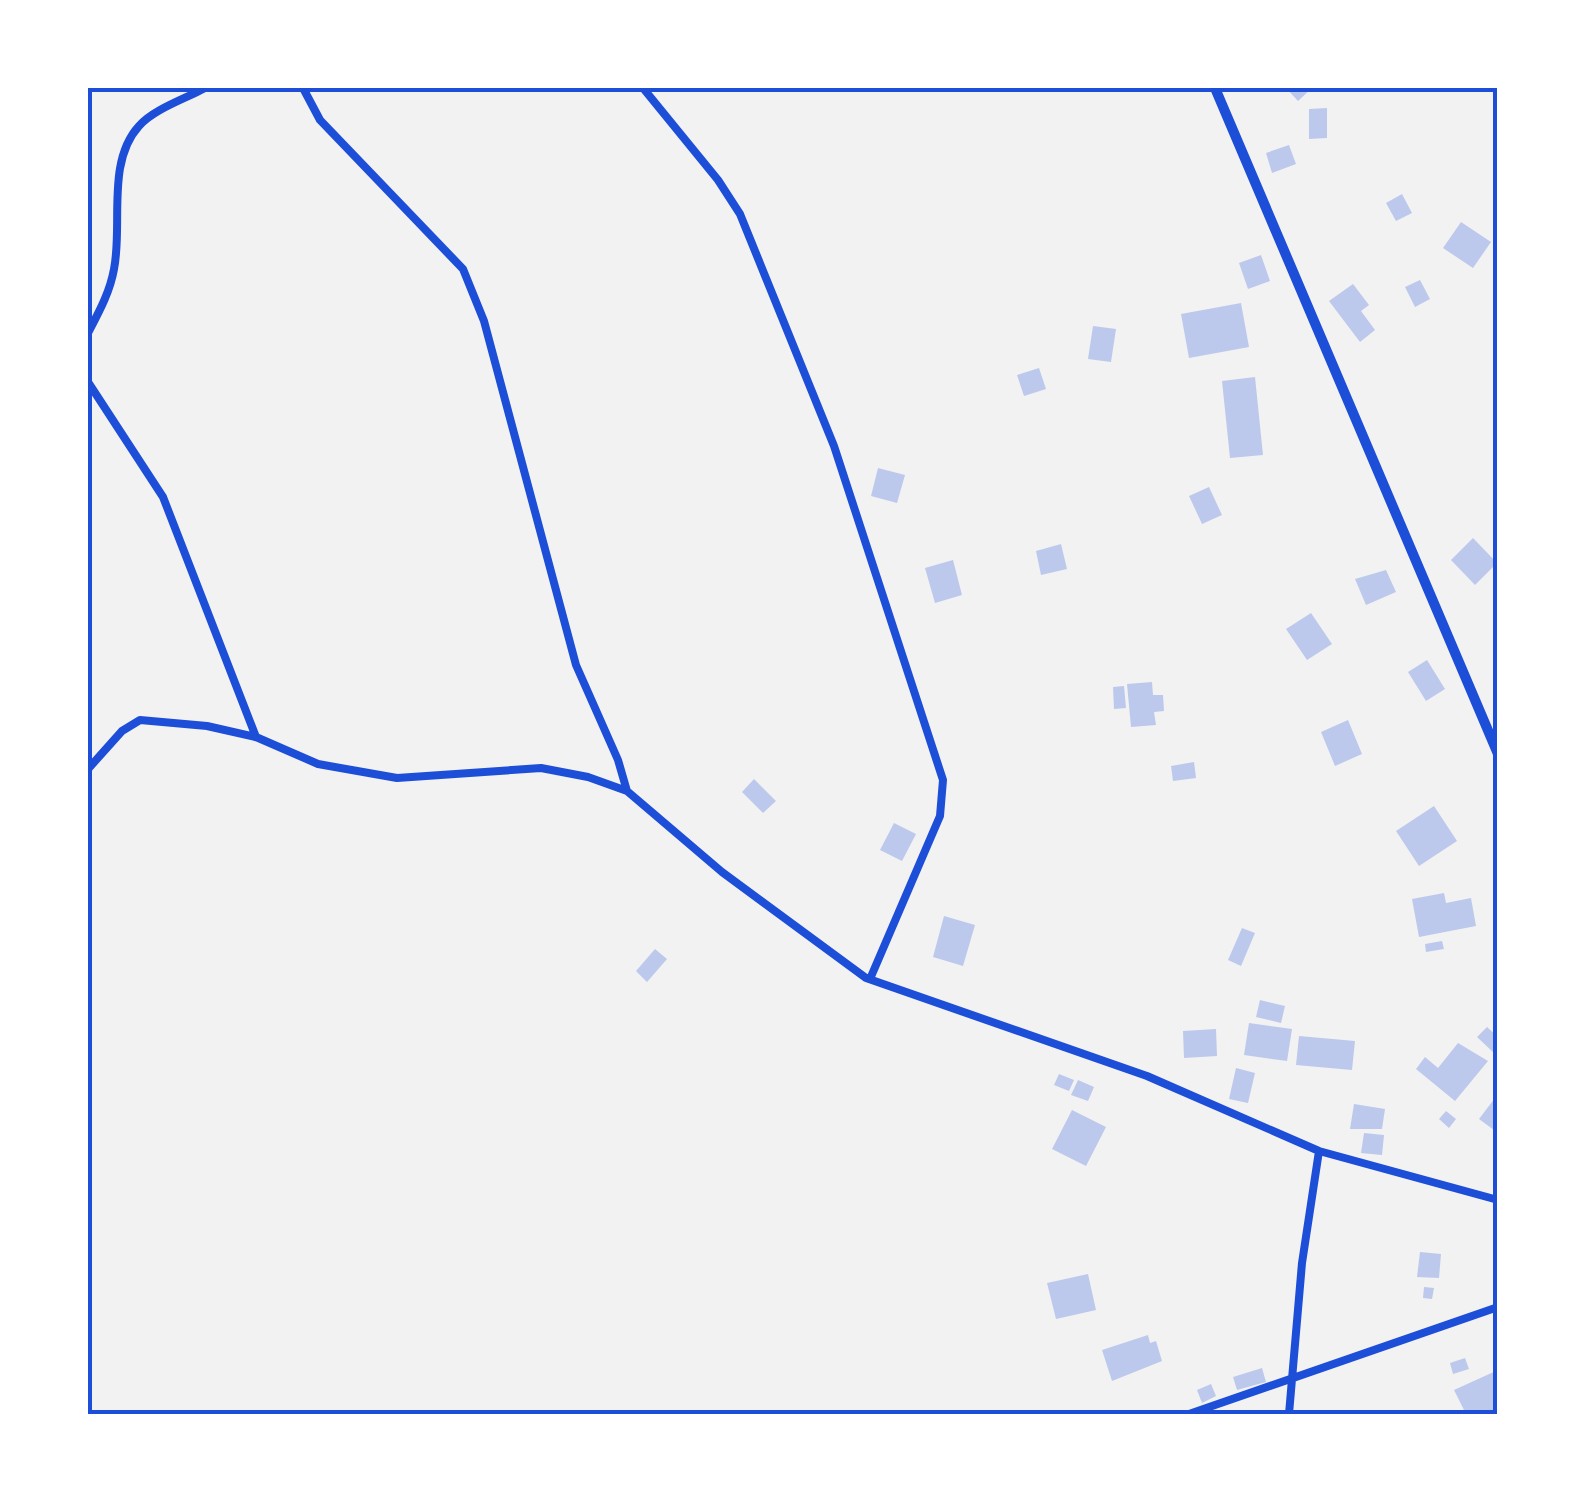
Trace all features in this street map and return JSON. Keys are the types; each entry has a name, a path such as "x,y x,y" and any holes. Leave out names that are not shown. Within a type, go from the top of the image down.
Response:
{"street":[{"path":"88,333 108,294 115,265 121,159 129,139 141,123 206,88"},
{"path":"303,88 320,120 463,269 484,320 576,665 627,790"},
{"path":"643,88 718,180 740,214 834,446 942,780 945,792 940,816 870,979"},
{"path":"1214,88 1498,754"},
{"path":"88,382 163,497 256,736"},
{"path":"88,769 122,731 140,720 207,726 256,736 318,764 397,778 540,768 627,790 722,872 870,979 1147,1076 1319,1151 1498,1200"},
{"path":"1289,1414 1302,1263 1319,1151"},
{"path":"1189,1414 1498,1307"}],"building":[{"path":"1286,88 1312,88 1298,101"},
{"path":"1327,108 1327,138 1309,139 1309,109"},
{"path":"1289,145 1296,164 1272,173 1266,153"},
{"path":"1402,194 1412,213 1396,221 1386,203"},
{"path":"1461,222 1491,242 1473,268 1443,248"},
{"path":"1261,255 1270,281 1248,289 1239,263"},
{"path":"1420,280 1430,299 1415,307 1405,287"},
{"path":"1353,284 1369,305 1361,311 1375,330 1360,342 1329,301"},
{"path":"1241,303 1249,347 1189,358 1181,314"},
{"path":"1093,326 1116,329 1111,362 1088,359"},
{"path":"1039,368 1046,389 1024,396 1017,375"},
{"path":"1255,377 1263,455 1230,458 1222,381"},
{"path":"878,468 905,475 897,503 871,496"},
{"path":"1209,487 1222,515 1202,524 1189,496"},
{"path":"1473,538 1497,563 1475,585 1451,560"},
{"path":"1061,544 1067,569 1041,575 1036,551"},
{"path":"953,560 962,595 935,603 925,568"},
{"path":"1386,570 1396,592 1366,605 1355,579"},
{"path":"1311,613 1332,644 1307,660 1286,629"},
{"path":"1427,660 1445,689 1426,701 1408,672"},
{"path":"1152,682 1153,695 1163,695 1164,711 1154,712 1156,725 1131,727 1127,684"},
{"path":"1124,686 1126,708 1114,709 1113,687"},
{"path":"1348,720 1362,754 1335,766 1321,732"},
{"path":"1194,762 1196,778 1173,781 1171,766"},
{"path":"754,779 776,801 763,813 742,792"},
{"path":"1434,806 1457,841 1419,866 1396,831"},
{"path":"894,823 916,834 902,861 880,850"},
{"path":"1444,893 1446,903 1471,898 1476,926 1419,937 1412,899"},
{"path":"944,916 975,925 963,966 933,957"},
{"path":"1242,928 1255,933 1241,966 1228,960"},
{"path":"1442,941 1444,949 1426,952 1425,944"},
{"path":"655,949 667,959 647,982 636,971"},
{"path":"1260,1000 1285,1006 1281,1023 1256,1017"},
{"path":"1249,1023 1292,1029 1287,1061 1244,1055"},
{"path":"1487,1027 1498,1037 1495,1054 1477,1037"},
{"path":"1216,1029 1217,1056 1184,1058 1183,1031"},
{"path":"1299,1036 1355,1041 1352,1070 1296,1065"},
{"path":"1458,1043 1488,1061 1455,1101 1416,1069 1425,1057 1438,1068"},
{"path":"1236,1068 1255,1073 1248,1103 1229,1099"},
{"path":"1059,1074 1074,1080 1069,1091 1054,1085"},
{"path":"1078,1080 1094,1087 1088,1101 1071,1095"},
{"path":"1498,1094 1498,1133 1479,1119"},
{"path":"1354,1104 1385,1109 1382,1129 1350,1129"},
{"path":"1072,1110 1106,1127 1086,1166 1052,1149"},
{"path":"1446,1111 1456,1119 1449,1128 1439,1119"},
{"path":"1364,1133 1384,1135 1382,1155 1361,1153"},
{"path":"1420,1252 1441,1254 1439,1278 1417,1277"},
{"path":"1088,1274 1096,1310 1056,1319 1047,1283"},
{"path":"1424,1287 1434,1288 1432,1299 1423,1298"},
{"path":"1148,1335 1150,1343 1156,1341 1162,1361 1112,1381 1102,1350"},
{"path":"1465,1358 1469,1369 1453,1374 1450,1363"},
{"path":"1262,1368 1266,1382 1237,1390 1233,1377"},
{"path":"1498,1370 1498,1414 1466,1414 1454,1390"},
{"path":"1211,1384 1216,1396 1202,1403 1197,1390"}]}
